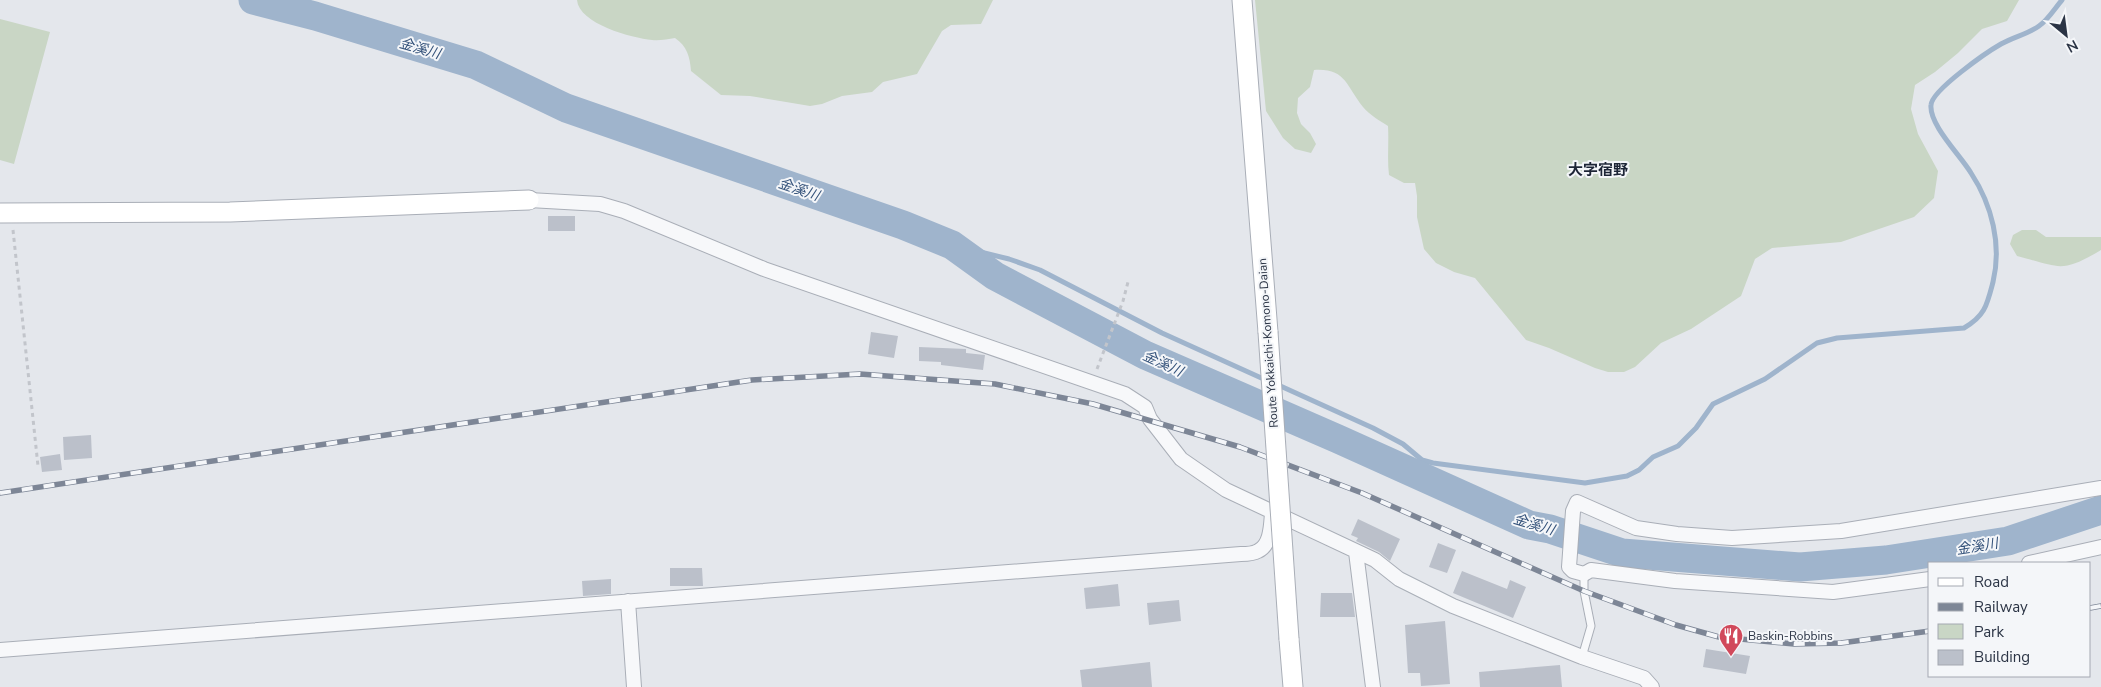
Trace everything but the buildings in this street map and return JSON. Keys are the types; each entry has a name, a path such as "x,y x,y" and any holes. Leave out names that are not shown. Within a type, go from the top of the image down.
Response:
{"main road":[{"name":"Route Yokkaichi-Komono-Daian","path":"1242,0 1268,332 1292,687"},
{"path":"7,213 230,212 529,200"}],"street":[{"path":"529,200 600,204 624,211 764,269 1125,394 1145,407 1150,419 1182,459 1226,490 1375,560 1399,579 1453,606 1582,657 1644,678 1652,687"},
{"path":"1928,580 1833,592 1675,581 1591,570 1584,574 1573,571 1569,567 1573,511 1577,502 1636,528 1677,534 1732,538 1841,531 2101,488"},
{"path":"0,650 1241,554 1258,551 1264,545 1271,530 1272,513"},
{"path":"2034,562 2101,547"},
{"path":"1356,552 1373,687"},
{"path":"628,601 634,687"}],"lane":[{"path":"1582,657 1591,626 1585,598 1584,574"}],"path":[{"path":"7,213 13,230 38,466"},
{"path":"1100,360 1124,301 1128,282"}],"green space":[{"path":"577,0 993,0 981,24 951,25 942,31 917,74 883,82 872,92 842,96 822,104 810,106 750,96 721,95 691,71 687,52 675,38 652,40 620,33 596,23 580,9"},
{"path":"1255,0 2019,0 2007,21 1982,29 1958,53 1935,72 1915,85 1911,109 1918,134 1938,171 1934,198 1914,217 1841,242 1772,248 1755,259 1741,296 1691,329 1661,343 1635,367 1624,372 1608,372 1526,340 1475,278 1454,272 1436,263 1424,249 1417,217 1415,183 1404,183 1389,175 1388,126 1366,110 1339,75 1325,70 1314,70 1310,87 1298,98 1297,113 1301,124 1310,133 1316,144 1311,153 1295,149 1283,138 1266,111"},
{"path":"0,19 50,32 14,164 0,160"},
{"path":"2022,230 2036,230 2046,237 2101,237 2101,250 2077,263 2060,266 2043,263 2017,256 2010,244 2013,235"}],"waterway":[{"name":"金溪川","path":"253,0 315,16 476,65 566,108 903,225 952,245 995,276 1145,355 1529,525 1550,529 1622,553 1800,567 1886,560 2008,541 2101,510"},
{"path":"1276,384 1373,428 1403,444 1422,460 1585,483 1627,476 1639,470 1653,457 1678,446 1696,428 1713,404 1765,379 1817,343 1837,338 1964,328 1977,319 1987,303 1996,268 1996,240 1985,198 1971,173 1940,131 1935,122 1931,105 1940,90 1961,72 2001,44 2039,26 2062,0"},
{"path":"952,245 1009,259 1040,270 1162,333 1268,381"}],"railway":[{"path":"0,493 752,380 860,374 995,384 1093,404 1240,447 1362,493 1584,591 1676,625 1719,637 1794,644 1841,643 1928,631"},
{"path":"2091,608 2101,606"}],"place":[{"name":"Baskin-Robbins","path":"1731,657"}],"district":[{"name":"大字宿野","path":"1598,170"}]}
